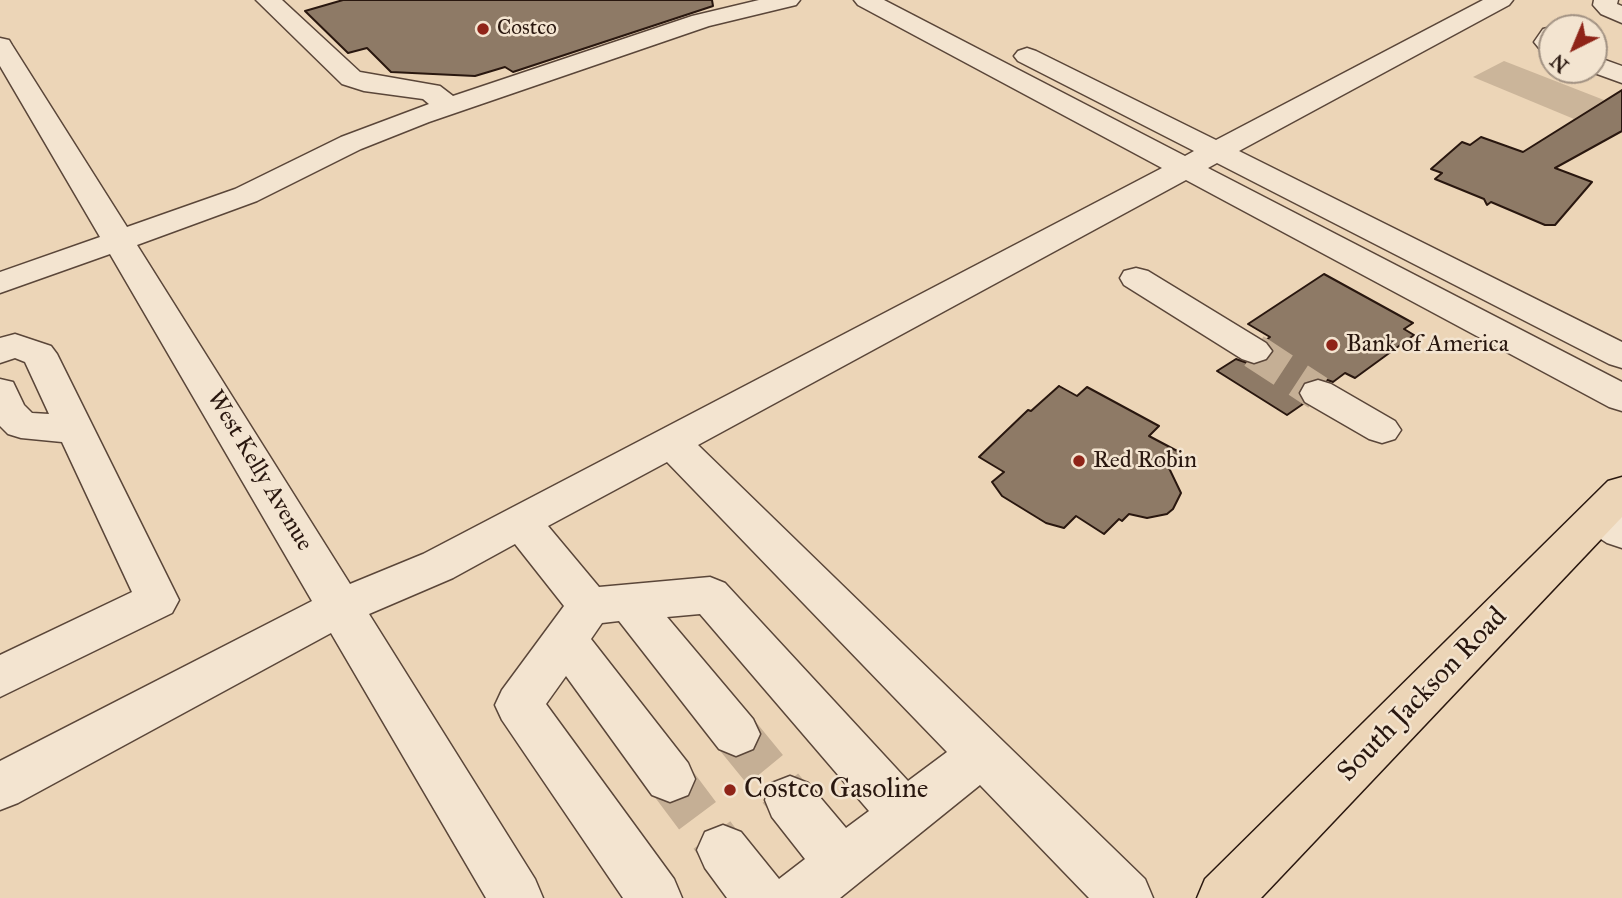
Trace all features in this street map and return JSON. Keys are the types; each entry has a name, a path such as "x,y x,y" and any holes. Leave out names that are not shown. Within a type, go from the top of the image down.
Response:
{"main road":[{"name":"South Jackson Road","path":"1224,898 1614,514"}],"street":[{"path":"268,0 351,78 364,83 430,92 449,106"},
{"path":"0,283 246,195 384,128 701,21 788,0"},
{"path":"866,0 1622,398"},
{"path":"916,0 1622,356"},
{"path":"0,787 341,607 438,566 1501,0"},
{"path":"1606,0 1605,5 1622,16"},
{"name":"West Kelly Avenue","path":"0,45 516,898"},
{"path":"1136,278 1254,351"},
{"path":"0,351 15,345 39,354 156,600 0,677"},
{"path":"0,391 8,411 21,425 75,430"},
{"path":"1318,393 1382,430"},
{"path":"671,442 1126,898"},
{"path":"521,522 594,616 736,734"},
{"path":"655,898 519,705 594,616 710,595 905,815"},
{"path":"594,616 670,779"},
{"path":"798,898 982,754"},
{"path":"790,800 842,864"},
{"path":"723,850 760,898"}],"shaded area":[{"path":"1504,61 1538,74 1538,84 1563,84 1604,100 1574,119 1473,77"}],"building":[{"name":"Costco","path":"343,0 712,0 713,6 513,72 505,67 475,76 391,72 367,48 348,53 305,11"},
{"path":"1622,90 1622,131 1555,168 1592,182 1555,225 1545,225 1491,202 1487,205 1484,199 1435,179 1442,173 1431,169 1462,142 1470,145 1481,137 1523,152"},
{"name":"Bank of America","path":"1324,274 1413,323 1404,329 1414,335 1355,378 1345,373 1333,382 1319,377 1304,381 1298,392 1303,404 1287,415 1217,371 1236,359 1253,365 1268,361 1275,351 1266,340 1270,337 1248,324"},
{"name":"Red Robin","path":"1059,386 1077,396 1087,387 1159,426 1149,436 1181,453 1168,466 1181,493 1173,509 1167,514 1147,518 1129,514 1122,521 1119,519 1104,534 1076,516 1064,528 1046,523 1002,496 992,482 1004,472 979,457 1028,410 1031,411"}],"tunnel":[{"path":"1254,351 1318,393"},
{"path":"736,734 790,800"},
{"path":"670,779 723,850"}],"place":[{"name":"Costco","path":"483,29"},
{"name":"Bank of America","path":"1332,345"},
{"name":"Red Robin","path":"1079,461"},
{"name":"Costco Gasoline","path":"730,790"}]}
